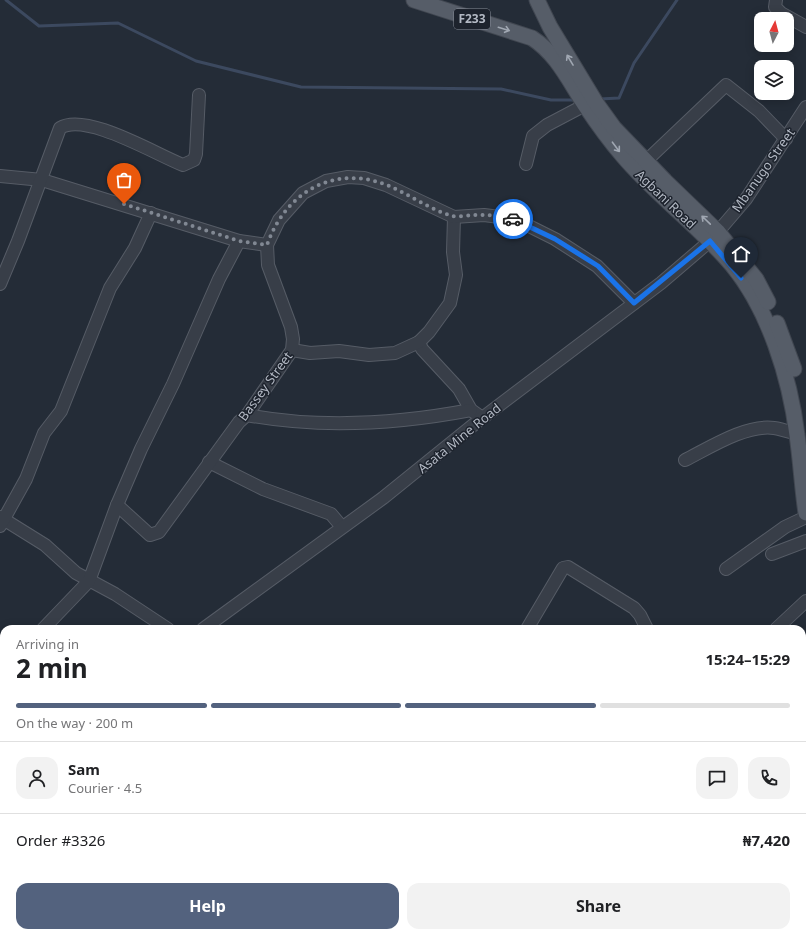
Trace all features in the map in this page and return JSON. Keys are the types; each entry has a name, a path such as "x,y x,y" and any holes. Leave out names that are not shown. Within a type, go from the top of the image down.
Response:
{"main road":[{"name":"F233","path":"414,0 532,38"},
{"name":"Agbani Road","path":"537,0 587,100 756,279 772,311 792,364 802,431 806,513"},
{"path":"532,38 550,27"},
{"name":"Agbani Road","path":"532,38 552,55 587,100 623,156 714,236"}],"street":[{"path":"776,0 775,7 781,13 806,27"},
{"path":"646,161 726,85 759,111 786,139"},
{"path":"1,278 42,180 60,128 68,124 108,131 182,165 194,160 196,154 199,95"},
{"path":"526,164 533,136 546,125 587,100"},
{"name":"Mbanugo Street","path":"714,236 746,199 806,107"},
{"path":"0,176 42,180 239,241 267,245"},
{"name":"Bassey Street","path":"117,505 150,535 159,532 239,422 247,415 292,350 293,339 291,328 268,265 267,245 278,220 303,193 326,181 348,177 364,178 386,185 454,216 500,216 521,223 555,239 598,266 634,303"},
{"path":"151,213 135,248 110,288 61,411 44,433 26,479 1,521 46,544 76,573 115,594 162,625"},
{"path":"292,350 310,353 339,351 369,355 395,352 419,342 429,332 450,303 456,275 454,252 454,216"},
{"name":"Asata Mine Road","path":"208,625 404,482 482,418 634,303 714,236"},
{"path":"47,625 89,581 117,505 219,278 239,241"},
{"path":"419,342 429,358 459,389 471,410 482,418"},
{"path":"247,415 273,420 316,424 363,424 440,416 471,410"},
{"path":"685,460 738,434 760,429 773,428 802,431"},
{"path":"209,462 263,490 331,514 342,527"},
{"path":"726,569 785,527 806,517"},
{"path":"772,554 806,541"},
{"path":"529,625 562,568 568,567 634,608 640,615 645,625"},
{"path":"780,625 806,601"}],"waterway":[{"path":"6,0 39,26 118,23 196,61 301,87 501,89 551,100 576,100"},
{"path":"600,99 619,98 634,63 677,0"}],"way so far":[{"path":"124,204 239,241 267,245 278,220 303,193 326,181 348,177 364,178 386,185 420,202 454,216 484,215 513,219"}],"route":[{"path":"513,219 555,239 598,266 634,303 710,241 732,265 741,278"}]}
